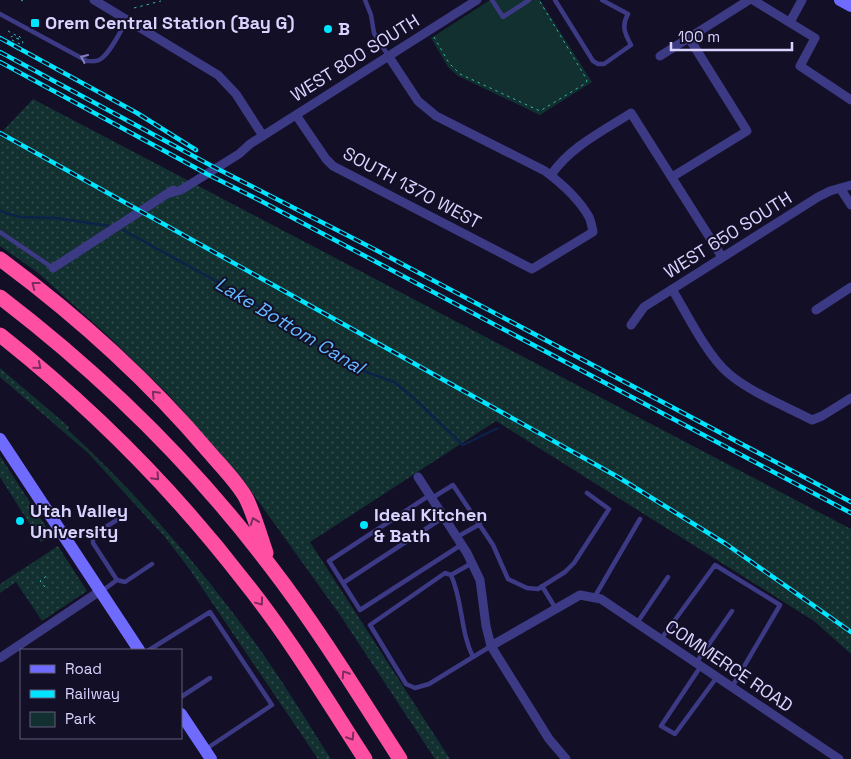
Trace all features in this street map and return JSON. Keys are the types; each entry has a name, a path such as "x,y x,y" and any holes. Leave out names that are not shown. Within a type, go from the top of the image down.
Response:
{"highway":[{"path":"0,259 58,304 104,344 158,396 198,439 246,498 271,567"},
{"path":"0,297 58,344 136,415 200,481 271,567 314,626 400,759"},
{"path":"0,335 53,378 111,431 159,480 198,525 274,621 365,759"}],"main road":[{"path":"840,0 851,6"},
{"path":"0,439 138,649"},
{"path":"182,715 208,754"}],"street":[{"path":"94,0 218,75 236,94 263,136"},
{"name":"WEST 800 SOUTH","path":"54,268 170,193 181,190 239,154 250,144 477,0"},
{"path":"660,56 749,0"},
{"path":"753,0 815,38 800,66 851,100"},
{"path":"790,22 802,0"},
{"path":"672,177 747,131 689,38"},
{"path":"389,56 418,101 436,116 551,175 558,165 581,145 631,113 722,257"},
{"name":"SOUTH 1370 WEST","path":"296,115 326,159 333,166 532,269 594,232 588,217 573,195 551,175"},
{"name":"WEST 650 SOUTH","path":"631,325 644,307 722,257 818,197 830,191 851,185"},
{"path":"840,188 851,205"},
{"path":"816,310 851,287"},
{"path":"672,289 715,360 728,373 743,383 812,420 851,398"},
{"path":"418,477 459,541 480,580 486,626 491,646 550,738 566,759"},
{"path":"22,649 100,591"},
{"path":"491,646 580,595 598,598"},
{"name":"COMMERCE ROAD","path":"598,598 732,687 826,755 839,759"},
{"path":"0,658 19,651"}],"lane":[{"path":"365,0 371,15 374,33 389,56"},
{"path":"492,0 503,17 529,0"},
{"path":"556,0 593,61 598,64 604,64 631,45 624,28 628,14 602,0"},
{"path":"0,14 93,62 105,56 127,20"},
{"path":"0,232 54,268"},
{"path":"480,524 459,541 360,610 328,561 453,485 480,524 493,545 508,579 527,588 538,588 565,572 574,563 609,509 587,494"},
{"path":"343,583 444,517"},
{"path":"598,598 640,519"},
{"path":"117,520 96,533 93,538 93,543 117,580 125,582 152,564"},
{"path":"472,563 451,575 445,573 370,625 406,684 415,688 429,684 491,646"},
{"path":"661,639 715,564 780,606 732,687"},
{"path":"451,575 458,592 463,629 473,657"},
{"path":"637,623 668,577"},
{"path":"100,591 117,580"},
{"path":"542,586 556,608"},
{"path":"717,677 675,734 661,726 732,611"},
{"path":"151,649 210,612 272,705 208,754"},
{"path":"182,696 210,678"}],"path":[{"path":"433,36 449,63 460,74 540,111 586,83 587,80 539,0"},
{"path":"134,8 161,1"},
{"path":"8,31 23,40"},
{"path":"12,36 19,38 23,42 22,45 10,39 12,36"},
{"path":"44,587 40,581 48,576"}],"green space":[{"path":"490,0 540,0 592,82 540,115 458,76 448,67 431,38"},
{"path":"33,99 851,529 851,654 814,621 496,421 310,542 450,759 435,759 340,615 243,480 168,394 106,334 37,272 0,246 0,134"},
{"path":"0,368 69,427 68,430 139,500 183,550 225,602 256,645 331,759 318,759 188,567 164,536 88,453 0,377"},
{"path":"0,456 52,536 41,542 0,477"},
{"path":"58,546 87,591 42,621 16,582 0,593 0,584"}],"waterway":[{"name":"Lake Bottom Canal","path":"0,211 19,217 56,218 109,226"},
{"name":"Lake Bottom Canal","path":"123,230 247,298 304,338 361,370 394,382 416,400 463,445 498,428"}],"railway":[{"path":"0,38 137,113 196,150"},
{"path":"0,52 210,165 372,248 851,502"},
{"path":"0,62 207,174 851,513"},
{"path":"0,133 618,477 726,544 851,632"}],"place":[{"name":"Orem Central Station (Bay G)","path":"35,23"},
{"name":"B","path":"328,29"},
{"name":"Utah Valley University","path":"20,521"},
{"name":"Ideal Kitchen & Bath","path":"364,525"}]}
